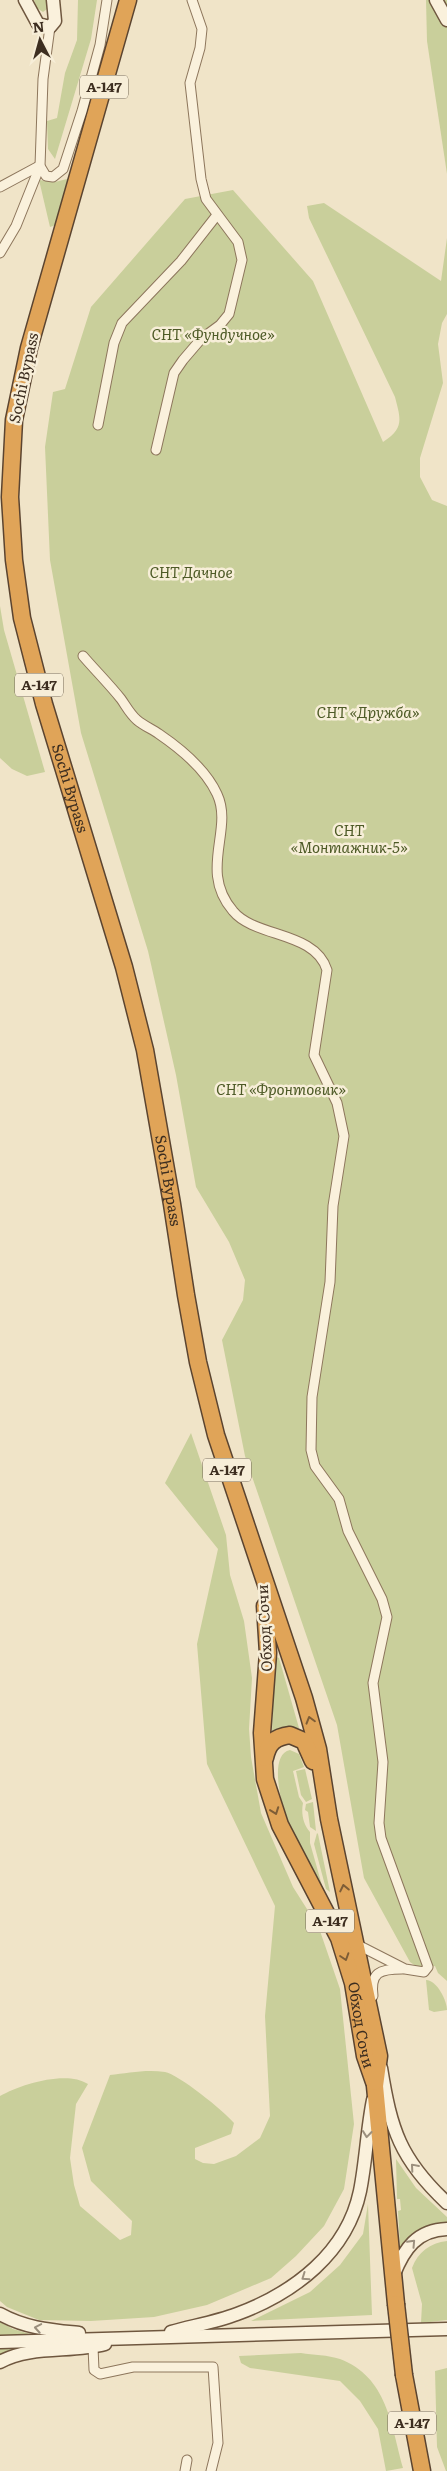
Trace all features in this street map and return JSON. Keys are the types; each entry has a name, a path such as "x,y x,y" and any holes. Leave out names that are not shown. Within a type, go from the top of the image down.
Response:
{"highway":[{"name":"Sochi Bypass","path":"126,6 29,348 14,420 10,497 14,560 22,618 44,704 136,1010 153,1084 198,1362 216,1434 262,1576"},
{"name":"Обход Сочи","path":"262,1576 268,1644 262,1733 263,1764 269,1795 280,1825 339,1938 353,1983 366,2056 375,2086 404,2375 422,2471"},
{"name":"Обход Сочи","path":"262,1576 313,1732 329,1819 379,2056 375,2086"},
{"name":"А-147","path":"263,1764 267,1749 272,1741 290,1735 304,1741 310,1751 329,1819"}],"main road":[{"path":"25,0 38,24 50,27 55,21 53,0"},
{"path":"436,0 447,20"},
{"name":"А-147","path":"379,2056 392,2126 407,2159 447,2203"},
{"name":"А-147","path":"154,2337 235,2315 266,2302 314,2271 344,2233 354,2214 360,2191 375,2086"},
{"path":"393,2277 401,2257 413,2241 429,2231 447,2229"},
{"path":"0,2314 16,2323 36,2329 121,2337"},
{"name":"А-147","path":"121,2337 447,2329"},
{"path":"0,2342 121,2337"},
{"path":"0,2362 23,2355 93,2347 121,2337"}],"street":[{"path":"40,166 46,176 53,177 60,173 66,162 100,45 107,0"},
{"path":"156,450 174,374 182,360 201,339 220,325 229,314 239,280 241,250 238,242 206,199 201,179 190,83 200,48 202,29 192,0"},
{"path":"0,253 16,226 40,166 43,78 50,27"},
{"path":"0,187 40,166"},
{"path":"98,425 114,343 122,323 181,261 218,215"},
{"path":"83,656 137,720 180,751 207,777 218,795 221,808 216,872 226,899 233,911 242,919 256,926 291,938 322,958 327,970 314,1055 337,1103 344,1136 334,1196 330,1282 312,1397 311,1450 315,1466 339,1499 348,1531 386,1609 386,1628 373,1683 383,1762 379,1823 381,1838 428,1964 427,1970 414,1972 405,1969 356,1944"},
{"path":"371,2018 374,2004 372,1985 376,1974 390,1969 405,1969"},
{"path":"93,2347 94,2370 100,2374 133,2367 213,2367 218,2443 212,2471"},
{"path":"185,2471 187,2460"}],"green space":[{"path":"34,0 46,0 47,9 43,12 37,8"},
{"path":"78,0 97,0 91,39 55,159 48,149 47,121 57,118 65,73 77,40"},
{"path":"426,0 447,0 447,174 427,41"},
{"path":"71,178 56,225 50,227 39,180 55,182"},
{"path":"233,190 313,281 383,442 398,428 399,412 395,397 309,218 307,206 324,203 441,281 447,238 447,314 442,323 438,344 443,383 420,458 420,477 432,500 447,506 447,1981 438,1973 435,1966 420,1969 410,1962 364,1878 337,1725 245,1456 222,1340 243,1300 245,1280 229,1242 196,1187 176,1075 148,951 81,733 50,560 45,447 53,392 65,389 91,307 185,199"},
{"path":"0,606 4,630 45,772 27,776 12,769 0,758"},
{"path":"191,1433 226,1535 230,1575 244,1621 252,1678 249,1729 251,1757 261,1813 293,1887 319,1928 340,1989 354,2124 344,2189 324,2226 296,2256 271,2278 207,2305 154,2317 91,2321 39,2320 7,2307 0,2301 0,2096 32,2083 56,2078 79,2080 88,2084 76,2104 70,2158 74,2185 80,2206 120,2240 131,2235 132,2221 91,2181 82,2148 110,2075 144,2071 158,2071 171,2074 190,2086 229,2117 234,2123 231,2134 195,2148 195,2159 203,2163 214,2164 236,2156 260,2138 270,2116 265,2016 275,1906 207,1764 197,1644 218,1549 165,1483"},
{"path":"274,1656 279,1658 299,1728 272,1735"},
{"path":"290,1750 299,1754 304,1767 293,1771 299,1797 303,1803 303,1818 310,1832 310,1843 323,1889 291,1831 281,1800 278,1774 279,1763 283,1754"},
{"path":"305,1769 312,1799 306,1802 301,1795 296,1771"},
{"path":"313,1802 316,1831 310,1827 308,1812 305,1810 306,1804"},
{"path":"317,1833 330,1892 326,1889 314,1844"},
{"path":"426,1980 434,1983 437,1987 443,1997 447,2010 434,2012 429,2010"},
{"path":"396,2159 416,2188 447,2217 447,2224 403,2249 400,2247 398,2211 401,2210 400,2199 397,2199"},
{"path":"368,2204 372,2315 251,2321 310,2292 340,2265 363,2234"},
{"path":"447,2241 447,2320 421,2323 422,2304 412,2268 425,2249"},
{"path":"0,2322 13,2329 37,2336 19,2335 20,2351 0,2360"},
{"path":"301,2353 340,2359 356,2367 368,2377 385,2404 403,2468 386,2471 378,2429 360,2401 340,2381 250,2368 241,2363 239,2356"},
{"path":"447,2368 446,2471 437,2447 435,2371"}],"park label":[{"name":"СНТ «Фундучное»","path":"213,335"},
{"name":"СНТ Дачное","path":"191,573"},
{"name":"СНТ «Дружба»","path":"368,713"},
{"name":"СНТ «Монтажник-5»","path":"349,840"},
{"name":"СНТ «Фронтовик»","path":"281,1090"}]}
